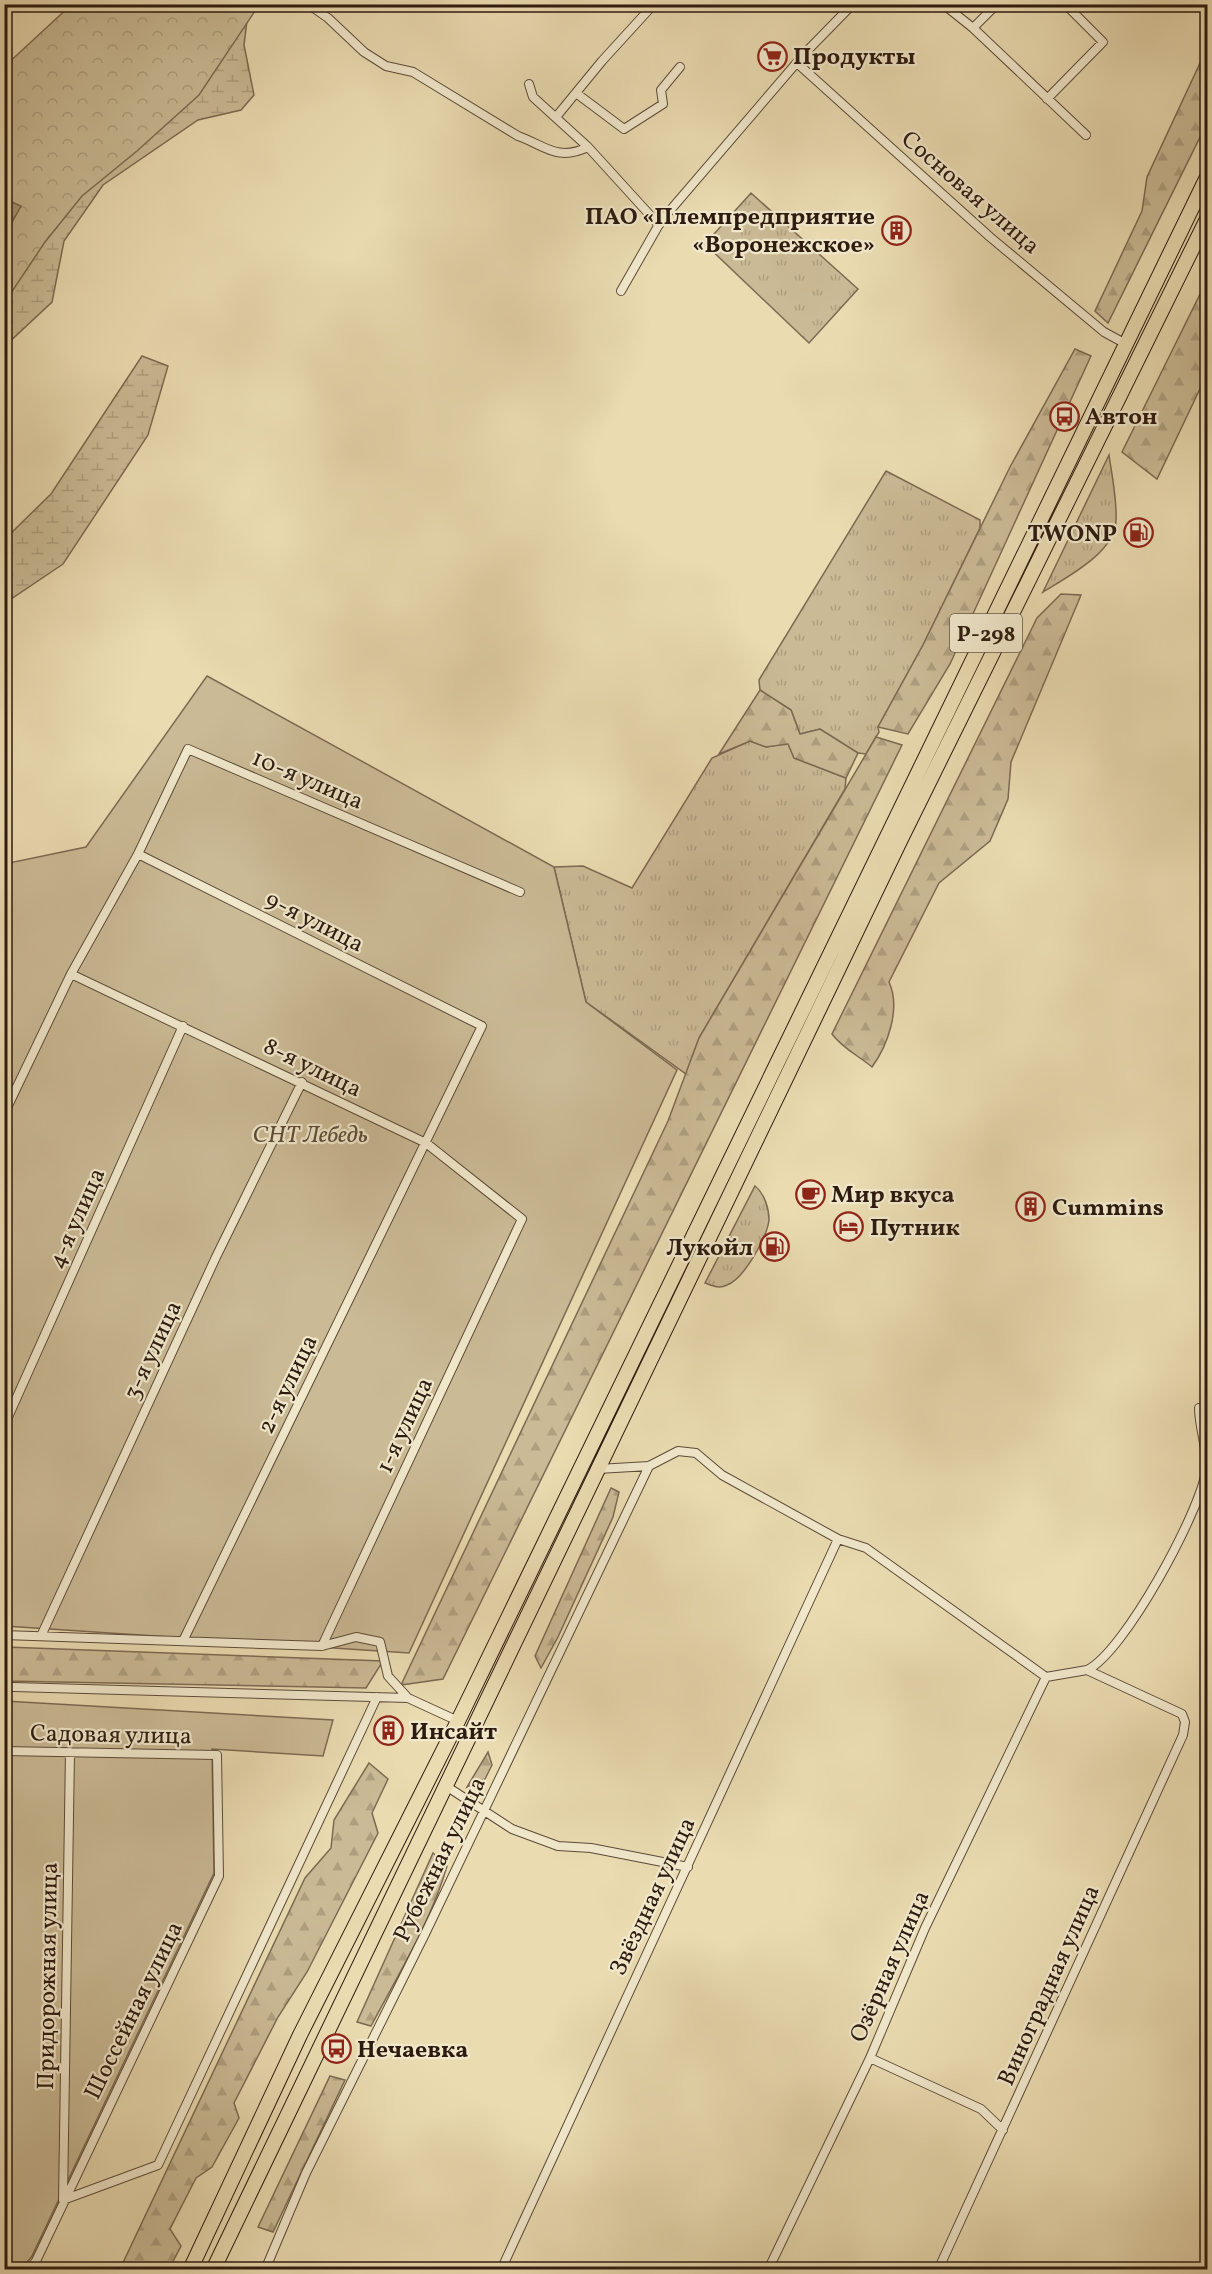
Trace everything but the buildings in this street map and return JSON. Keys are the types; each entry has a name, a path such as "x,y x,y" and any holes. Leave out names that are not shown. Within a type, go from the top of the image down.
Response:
{"highway":[{"name":"Р-298","path":"190,2270 300,2035 458,1721 1208,175"},
{"name":"Р-298","path":"213,2270 900,841 1208,217"},
{"path":"775,1101 778,1079 820,987 818,983 815,985"},
{"path":"682,1293 674,1293 674,1284 715,1201 723,1176"}],"street":[{"path":"308,4 328,18 364,52 386,66 413,72 548,152 574,153 588,147"},
{"path":"556,117 654,4"},
{"path":"621,291 659,225 797,63 853,4"},
{"path":"944,4 973,28 1086,135"},
{"path":"973,28 998,4"},
{"path":"1047,99 1103,42 1065,4"},
{"name":"Сосновая улица","path":"797,63 990,237 1104,332 1126,344"},
{"path":"576,93 624,129 663,104 661,90 680,68"},
{"path":"529,84 533,96 588,147 659,225"},
{"name":"10-я улица","path":"138,854 188,749 520,892"},
{"path":"4,1114 71,974 138,854"},
{"name":"9-я улица","path":"138,854 482,1026 426,1143"},
{"name":"8-я улица","path":"71,974 426,1143 522,1220"},
{"name":"4-я улица","path":"4,1426 183,1026"},
{"name":"3-я улица","path":"41,1636 211,1268 302,1082"},
{"name":"2-я улица","path":"183,1641 426,1143"},
{"name":"1-я улица","path":"322,1646 522,1220"},
{"path":"598,1469 649,1466 678,1450 696,1453 722,1475 838,1539 866,1548 1046,1677 1088,1670 1104,1660 1146,1598 1202,1487 1207,1464 1201,1438 1199,1408"},
{"name":"Рубежная улица","path":"265,2270 306,2173 484,1811 649,1466"},
{"name":"Звёздная улица","path":"501,2270 838,1539"},
{"path":"4,1635 322,1646 356,1637 380,1642 388,1676 408,1698"},
{"name":"Виноградная улица","path":"938,2270 1183,1735 1185,1722 1182,1714 1088,1670"},
{"name":"Озёрная улица","path":"768,2270 870,2058 925,1928 1046,1677"},
{"path":"13,1687 408,1698 458,1721"},
{"path":"63,2200 158,2165 377,1697"},
{"name":"Садовая улица","path":"4,1751 217,1755"},
{"name":"Придорожная улица","path":"63,2200 70,1752"},
{"name":"Шоссейная улица","path":"29,2270 36,2261 63,2200 219,1876 217,1755"},
{"path":"446,1786 512,1829 558,1846 591,1848 687,1867"},
{"path":"870,2058 981,2109 1003,2130"}],"green space":[{"path":"71,5 259,5 199,95 137,151 82,196 45,242 5,302 5,66"},
{"path":"249,5 244,45 254,95 241,110 198,120 103,185 64,241 52,302 5,346 5,235"},
{"path":"1207,48 1207,123 1108,323 1095,311 1142,211 1147,177"},
{"path":"751,193 858,289 809,343 705,244"},
{"path":"1207,280 1207,374 1157,479 1122,452"},
{"path":"1075,349 1091,356 950,664 908,734 878,727 923,645 1010,467"},
{"path":"142,356 168,366 148,435 63,564 5,603 5,539 51,494"},
{"path":"1109,455 1116,504 1114,532 1099,553 1077,571 1043,592"},
{"path":"886,471 980,520 980,528 923,645 878,727 879,732 866,754 858,753 820,729 800,734 791,710 760,690 759,680"},
{"path":"1061,594 1081,595 1011,762 1008,799 990,841 939,883 889,982 894,1003 891,1026 883,1048 872,1067 846,1048 832,1034 1037,618"},
{"name":"СНТ Лебедь","path":"207,676 554,867 586,1002 677,1070 409,1653 5,1626 4,864 86,847"},
{"path":"760,690 791,710 800,734 820,729 858,753 846,778 794,758 788,744 766,747 750,741 719,754"},
{"path":"876,737 902,745 443,1679 401,1685 668,1121 699,1038"},
{"path":"750,741 766,747 788,743 794,758 846,778 845,789 699,1038 686,1074 586,1002 554,867 583,866 632,888 712,758"},
{"path":"755,1186 763,1197 769,1215 759,1246 747,1266 734,1281 721,1287 705,1283"},
{"path":"611,1488 619,1492 613,1517 558,1637 541,1668 535,1656"},
{"path":"5,1647 383,1661 366,1688 5,1681"},
{"path":"4,1701 333,1720 323,1756 212,1749 214,1873 32,2256 21,2270 4,2269"},
{"path":"488,1752 492,1765 485,1779 467,1787"},
{"path":"369,1763 388,1779 372,1813 378,1833 307,1972 278,2017 234,2103 239,2118 212,2167 196,2178 170,2229 181,2246 169,2269 120,2269 305,1878 331,1848 334,1820"},
{"path":"433,1853 447,1866 423,1928 371,2026 357,2022"},
{"path":"330,2076 345,2080 273,2232 258,2227"}],"water":[{"path":"5,199 21,206 5,235"}],"place":[{"name":"Продукты","path":"772,56"},
{"name":"ПАО «Племпредприятие «Воронежское»","path":"896,230"},
{"name":"Автон","path":"1064,416"},
{"name":"TWONP","path":"1138,533"},
{"name":"Мир вкуса","path":"810,1194"},
{"name":"Cummins","path":"1031,1207"},
{"name":"Путник","path":"849,1227"},
{"name":"Лукойл","path":"774,1247"},
{"name":"Инсайт","path":"389,1731"},
{"name":"Нечаевка","path":"336,2049"}]}
